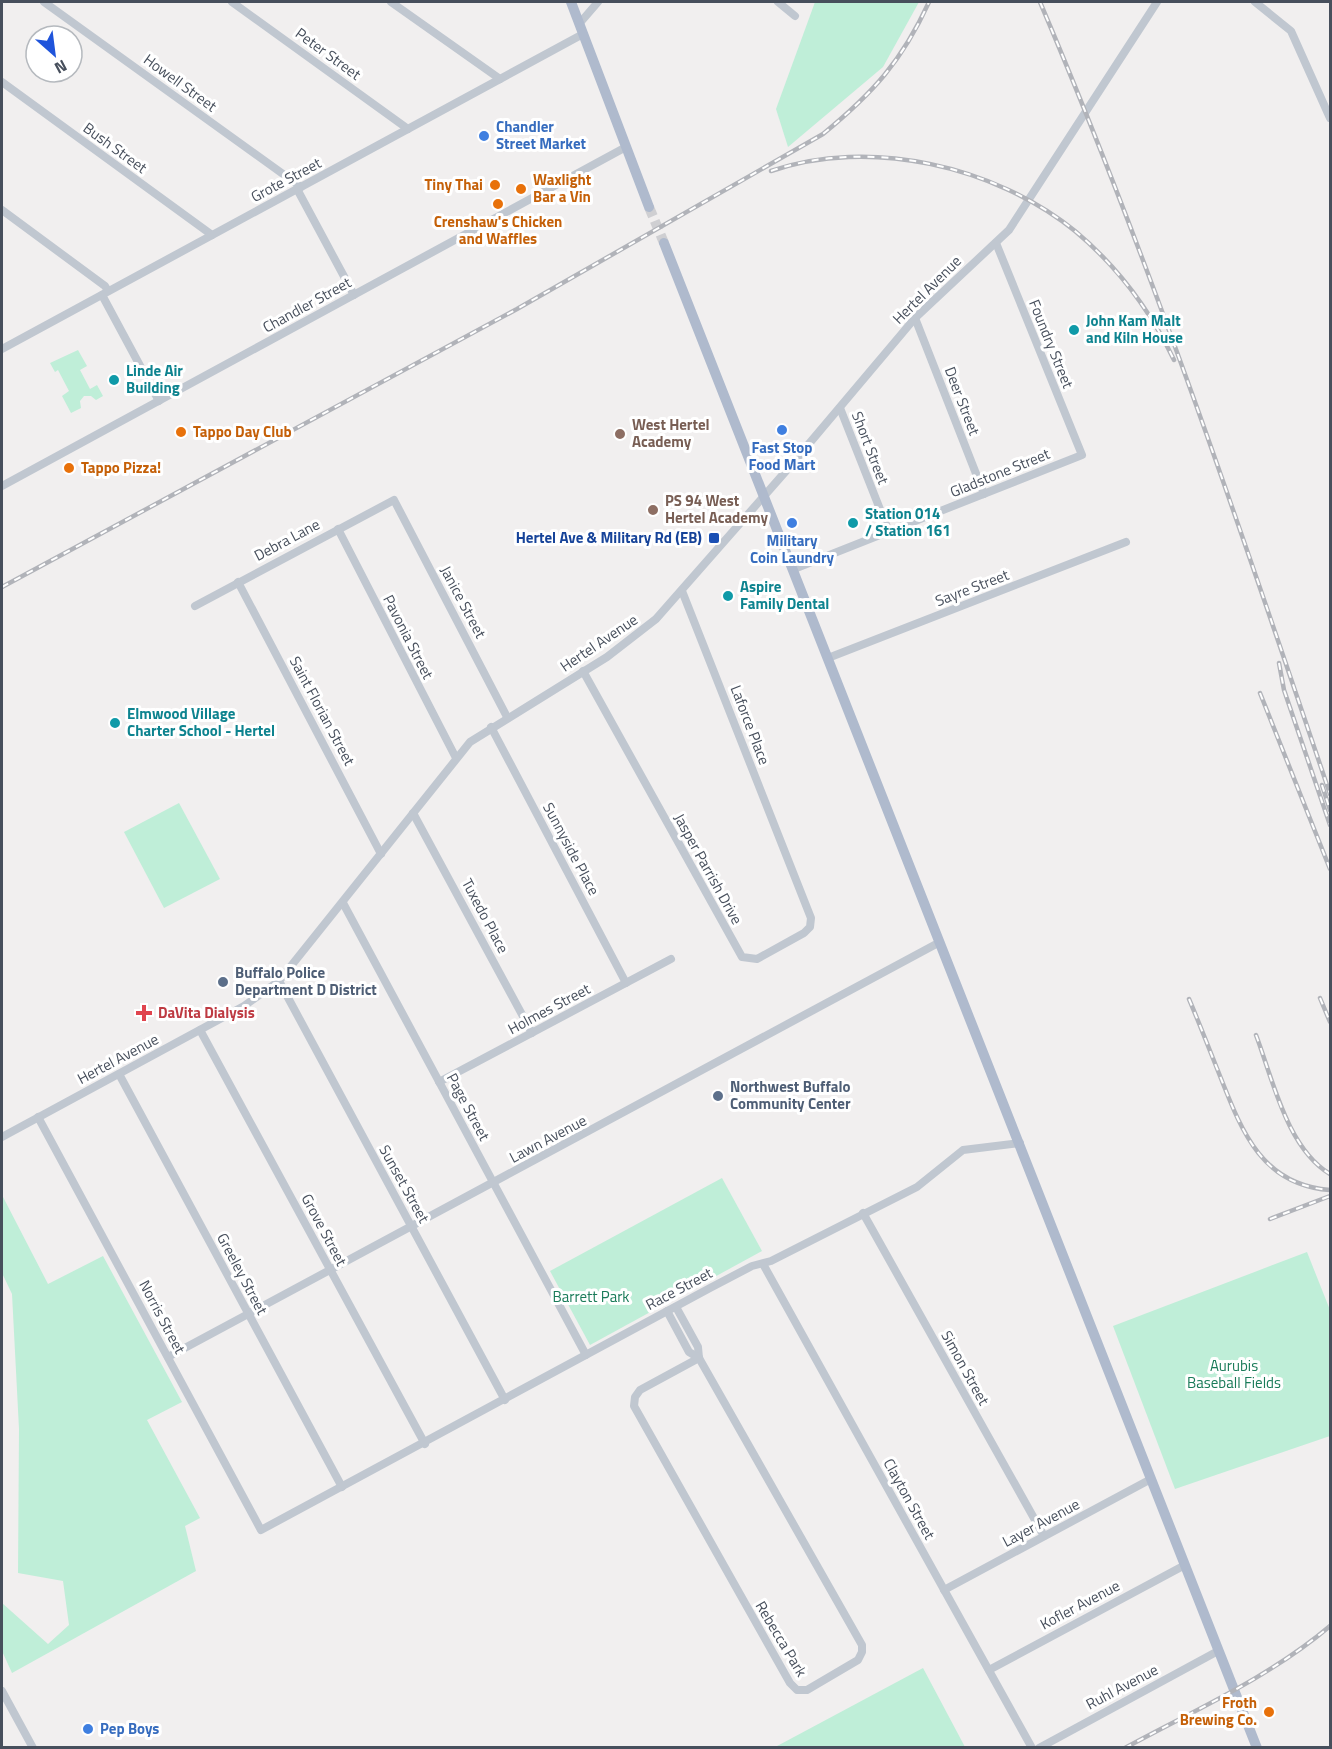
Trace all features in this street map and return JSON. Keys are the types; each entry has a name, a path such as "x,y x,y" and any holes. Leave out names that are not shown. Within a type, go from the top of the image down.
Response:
{"main road":[{"path":"571,2 649,207"},
{"path":"664,243 1257,1748"}],"street":[{"name":"Howell Street","path":"44,2 299,188 354,295"},
{"name":"Peter Street","path":"232,2 408,129"},
{"path":"391,2 500,79"},
{"path":"581,29 598,2"},
{"path":"778,2 795,16"},
{"name":"Hertel Avenue","path":"2,1137 244,1006 279,981 470,742 632,640 656,619 764,497 915,318 996,243 1026,207 1156,2"},
{"path":"1255,2 1292,32 1330,118"},
{"name":"Grote Street","path":"2,349 500,79 581,29"},
{"name":"Bush Street","path":"2,82 212,235"},
{"name":"Chandler Street","path":"2,486 626,147"},
{"path":"2,210 105,286 105,293 159,401"},
{"name":"Foundry Street","path":"996,243 1082,455"},
{"name":"Deer Street","path":"915,318 984,494"},
{"name":"Short Street","path":"840,408 889,532"},
{"name":"Gladstone Street","path":"794,569 1082,455"},
{"name":"Debra Lane","path":"195,606 394,500"},
{"name":"Janice Street","path":"394,500 507,717"},
{"name":"Pavonia Street","path":"338,529 456,758"},
{"name":"Sayre Street","path":"828,658 1126,542"},
{"name":"Saint Florian Street","path":"238,582 381,854"},
{"name":"Laforce Place","path":"682,591 792,869"},
{"name":"Jasper Parrish Drive","path":"583,672 740,954 746,959 757,959 808,930 811,918 792,869"},
{"name":"Sunnyside Place","path":"491,727 626,983"},
{"name":"Tuxedo Place","path":"413,813 532,1033"},
{"name":"Page Street","path":"343,903 586,1355"},
{"name":"Lawn Avenue","path":"168,1357 940,942"},
{"name":"Holmes Street","path":"439,1082 671,959"},
{"name":"Sunset Street","path":"279,981 505,1400"},
{"name":"Grove Street","path":"200,1030 424,1444"},
{"name":"Greeley Street","path":"119,1074 342,1487"},
{"name":"Norris Street","path":"38,1117 261,1530"},
{"name":"Race Street","path":"261,1530 752,1266 763,1264 917,1187 963,1150 1020,1143"},
{"name":"Simon Street","path":"863,1213 1044,1536"},
{"name":"Clayton Street","path":"763,1264 1032,1748"},
{"name":"Rebecca Park","path":"676,1307 698,1347 699,1358 862,1645 862,1653 858,1660 807,1689 796,1689 790,1683 634,1406 635,1397 640,1390 699,1358"},
{"name":"Rebecca Park","path":"667,1311 689,1352 699,1358"},
{"name":"Layer Avenue","path":"944,1590 1151,1479"},
{"name":"Kofler Avenue","path":"989,1670 1185,1565"},
{"name":"Ruhl Avenue","path":"1039,1748 1218,1651"},
{"path":"2,1691 33,1748"}],"green space":[{"path":"815,2 919,2 883,67 788,147 776,109"},
{"path":"78,350 87,366 80,370 90,389 97,385 103,396 96,400 91,396 84,396 80,401 81,408 71,413 62,396 69,391 58,370 55,372 50,363"},
{"path":"179,803 220,879 164,908 124,832"},
{"name":"Barrett Park","path":"722,1178 762,1251 590,1345 550,1271"},
{"path":"2,1195 48,1284 103,1256 182,1402 147,1420 200,1518 185,1526 196,1571 12,1673 2,1651 2,1603 48,1644 69,1625 63,1581 18,1573 19,1429 12,1294 2,1273"},
{"name":"Aurubis Baseball Fields","path":"1307,1252 1330,1310 1330,1436 1175,1489 1113,1326"},
{"path":"923,1668 965,1747 775,1747 779,1745"}],"tunnel":[{"path":"649,207 664,243"}],"railway":[{"path":"2,587 517,309 823,134 885,75 908,42 929,2"},
{"path":"1040,2 1119,197 1193,395 1330,794"},
{"path":"771,171 809,161 849,157 889,158 930,164 969,174 1008,189 1043,208 1075,231 1105,259 1144,307 1174,360"},
{"path":"1279,663 1284,690 1330,825"},
{"path":"1260,693 1330,869"},
{"path":"1322,785 1330,810"},
{"path":"1320,998 1330,1022"},
{"path":"1189,999 1237,1117 1258,1152 1287,1178 1307,1186 1330,1190"},
{"path":"1256,1035 1283,1112 1292,1130 1315,1162 1330,1174"},
{"path":"1270,1219 1330,1196"},
{"path":"1125,1748 1257,1677 1330,1626"}],"place":[{"name":"Chandler Street Market","path":"484,136"},
{"name":"Tiny Thai","path":"495,185"},
{"name":"Waxlight Bar a Vin","path":"521,189"},
{"name":"Crenshaw's Chicken and Waffles","path":"498,204"},
{"name":"John Kam Malt and Kiln House","path":"1074,330"},
{"name":"Linde Air Building","path":"114,380"},
{"name":"Fast Stop Food Mart","path":"782,430"},
{"name":"Tappo Day Club","path":"181,432"},
{"name":"West Hertel Academy","path":"620,434"},
{"name":"Tappo Pizza!","path":"69,468"},
{"name":"PS 94 West Hertel Academy","path":"653,510"},
{"name":"Military Coin Laundry","path":"792,523"},
{"name":"Station 014 / Station 161","path":"853,523"},
{"name":"Hertel Ave & Military Rd (EB)","path":"714,538"},
{"name":"Aspire Family Dental","path":"728,596"},
{"name":"Elmwood Village Charter School - Hertel","path":"115,723"},
{"name":"Buffalo Police Department D District","path":"223,982"},
{"name":"DaVita Dialysis","path":"144,1013"},
{"name":"Northwest Buffalo Community Center","path":"718,1096"},
{"name":"Froth Brewing Co.","path":"1269,1712"},
{"name":"Pep Boys","path":"88,1729"}]}
